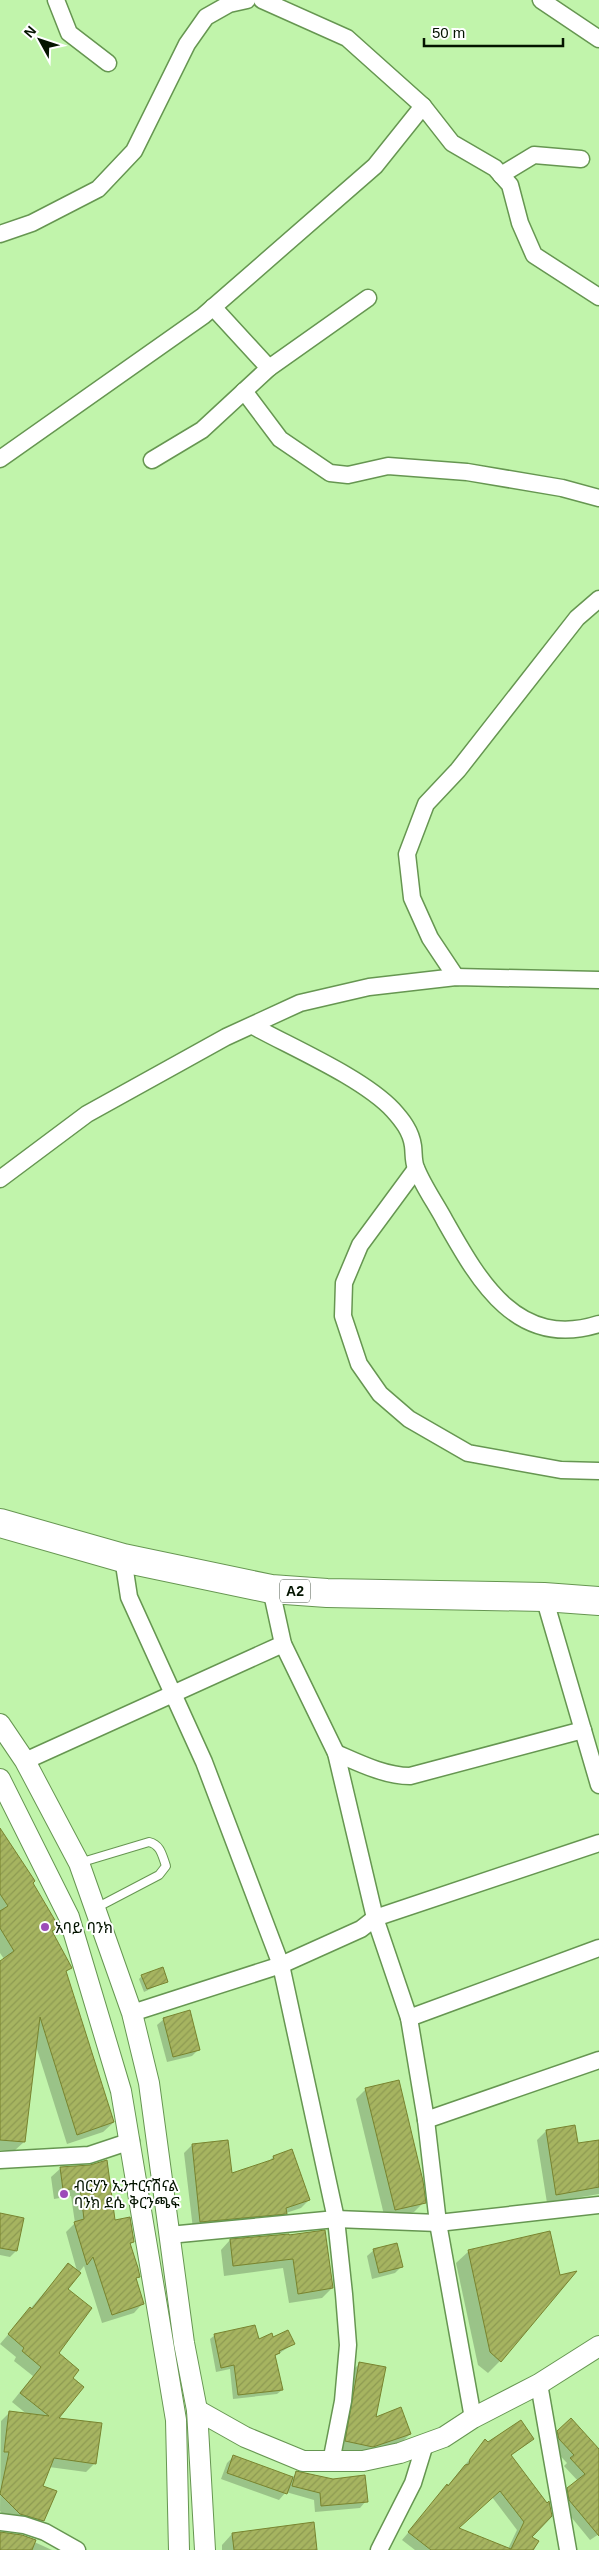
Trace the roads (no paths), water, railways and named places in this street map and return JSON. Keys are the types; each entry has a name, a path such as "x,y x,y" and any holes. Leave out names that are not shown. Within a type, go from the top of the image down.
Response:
{"highway":[{"name":"A2","path":"0,1523 123,1558 271,1590 327,1593 544,1597 599,1601"}],"street":[{"path":"56,0 69,33 108,63"},
{"path":"0,234 32,223 98,189 134,151 188,44 206,17 229,4 247,0"},
{"path":"262,0 347,38 423,106 452,143 495,168 510,185 520,223 534,255 599,297"},
{"path":"541,0 599,39"},
{"path":"0,459 213,307 375,166 423,106"},
{"path":"501,175 534,155 581,159"},
{"path":"152,460 202,430 269,368 368,298"},
{"path":"213,307 269,368"},
{"path":"244,391 280,439 330,473 348,475 388,466 467,472 562,488 599,498"},
{"path":"456,977 430,938 412,898 407,854 426,804 458,770 577,618 599,599"},
{"path":"0,1179 87,1114 226,1037 300,1003 370,986 456,977 599,980"},
{"path":"253,1026 360,1084 392,1108 406,1126 413,1144 416,1168 473,1271 495,1298 521,1318 543,1328 566,1329 599,1324"},
{"path":"416,1168 360,1245 344,1283 343,1316 359,1364 380,1394 409,1419 468,1453 561,1470 599,1471"},
{"path":"123,1558 129,1597 204,1762 281,1965 336,2219 348,2345 343,2400 331,2462"},
{"path":"271,1590 283,1644 336,1753 375,1918 409,2018 426,2120 438,2223 473,2418"},
{"path":"544,1597 599,1785"},
{"path":"25,1761 283,1644"},
{"path":"0,1724 25,1761 79,1863 132,2013 149,2082 184,2343 197,2410 205,2550"},
{"path":"336,1753 368,1767 399,1776 410,1776 583,1730"},
{"path":"0,1779 69,1917 120,2091 131,2141 144,2241 176,2420 179,2550"},
{"path":"132,2013 281,1965 361,1929 375,1918 599,1843"},
{"path":"409,2018 599,1948"},
{"path":"426,2120 599,2060"},
{"path":"0,2160 89,2155 131,2141"},
{"path":"169,2235 336,2219 438,2223 599,2205"},
{"path":"197,2410 244,2437 303,2461 363,2461 400,2453 444,2437 473,2418 539,2384 599,2346"},
{"path":"539,2384 568,2550"},
{"path":"380,2550 413,2483 424,2444"},
{"path":"0,2522 24,2525 45,2532 75,2550"}],"lane":[{"path":"79,1863 148,1842 160,1848 166,1866 159,1875 96,1908"}],"place":[{"name":"አባይ ባንክ","path":"45,1927"},
{"name":"ብርሃን ኢንተርናሽናል ባንክ ደሴ ቅርንጫፍ","path":"64,2194"}]}
